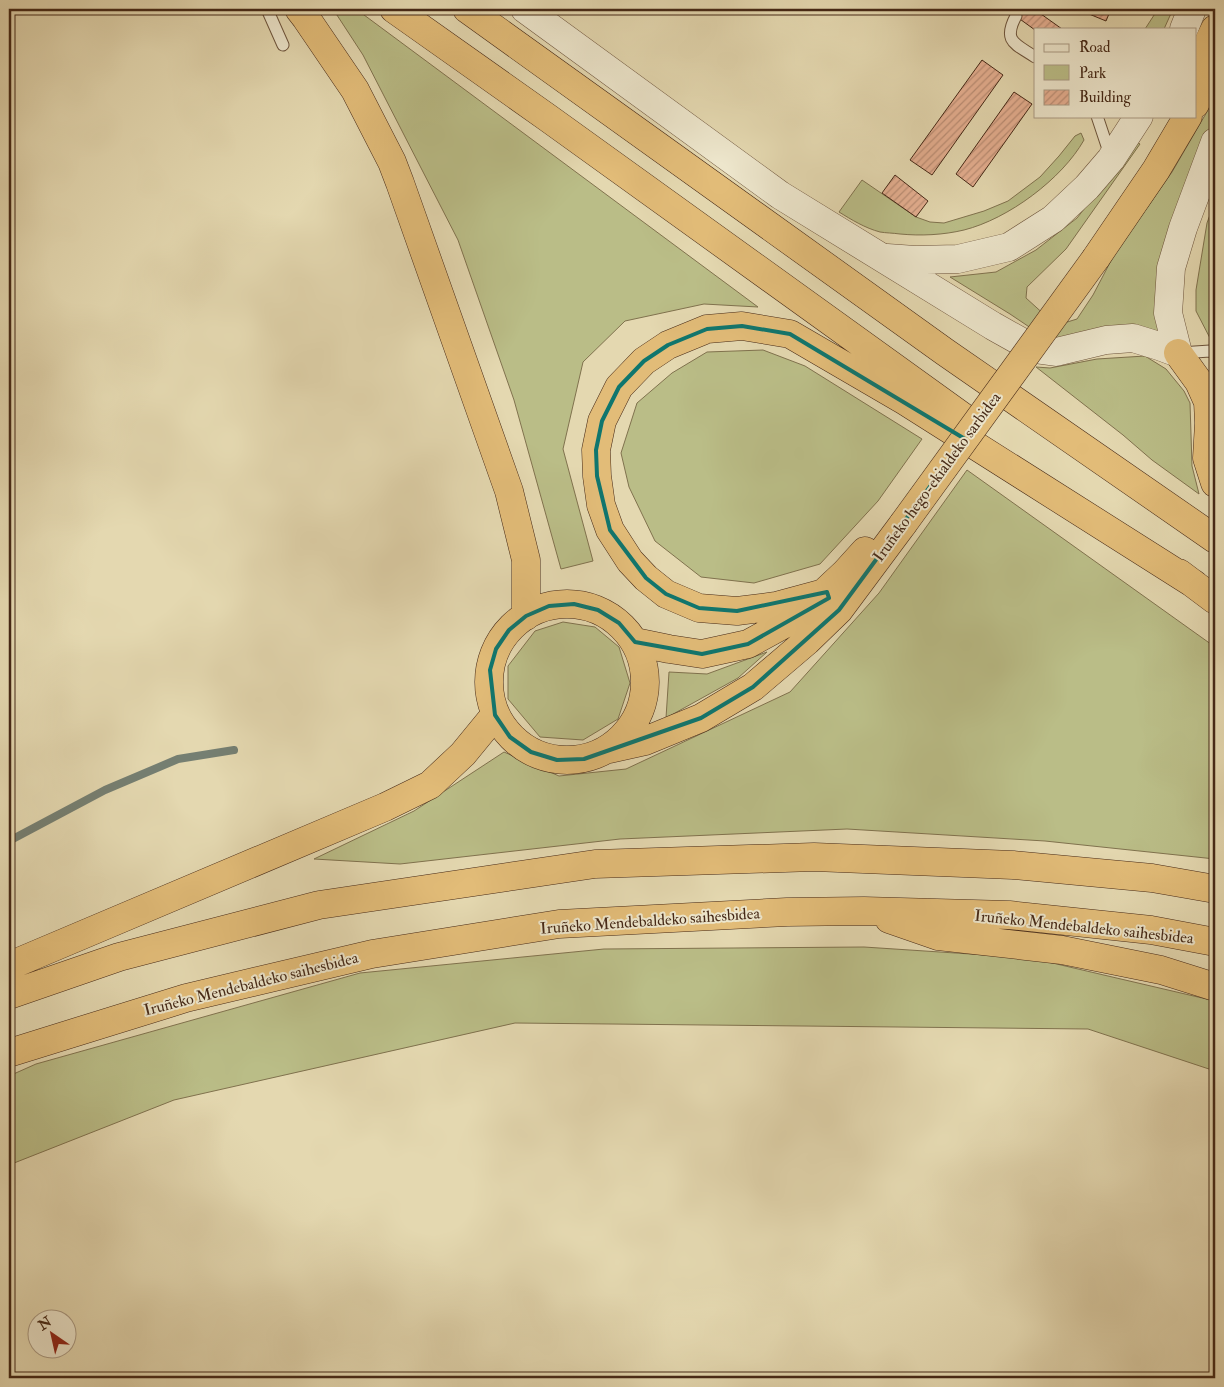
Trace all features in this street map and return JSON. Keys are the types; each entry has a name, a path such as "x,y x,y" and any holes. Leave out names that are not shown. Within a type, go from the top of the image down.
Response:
{"highway":[{"path":"299,9 355,90 392,162 400,183 509,491 526,560 526,616"},
{"path":"394,9 1205,592"},
{"path":"467,9 945,352 1215,539"},
{"path":"1196,68 1215,29"},
{"path":"1196,102 1215,62"},
{"name":"Iruñeko hego-ekialdeko sarbidea","path":"1089,255 1169,118"},
{"name":"Iruñeko hego-ekialdeko sarbidea","path":"609,749 645,740 701,718 753,687 808,641 839,610 898,519 1089,255 1156,170 1187,118"},
{"path":"824,593 776,606 737,611 699,608 666,594 646,578 630,560 610,530 601,505 596,450 602,421 620,387 644,361 668,345 707,330 742,326 790,334 905,401 1205,592"},
{"path":"1178,353 1199,382 1208,402 1207,458 1215,483"},
{"name":"Iruñeko hego-ekialdeko sarbidea","path":"635,642 702,654 748,644 799,616 898,519"},
{"path":"574,604 598,610 619,623 635,642 643,661 646,681 644,701 636,720 624,736 609,749 584,759 557,760 549,758 532,752 510,737 495,714 490,693 490,670 496,649 509,630 526,616 549,606 574,604"},
{"path":"9,966 384,807 430,785 463,754 495,714"},
{"path":"9,995 119,957 319,905 595,864 814,857 1013,865 1152,878 1215,889"},
{"path":"864,911 938,936 1062,950 1161,970 1215,987"},
{"name":"Iruñeko Mendebaldeko saihesbidea","path":"9,1053 186,998 372,954 559,924 787,912 864,911 1009,915 1150,930 1215,942"}],"street":[{"path":"525,9 780,195 993,326 1034,349 1056,352 1106,340 1133,338 1178,353"},
{"path":"1184,28 1192,9"},
{"path":"883,257 915,260 958,259 1009,247 1053,219 1087,187 1111,159 1139,118"},
{"path":"1178,353 1168,312 1171,268 1215,142"}],"lane":[{"path":"267,9 283,45"},
{"path":"1016,16 1011,26 1010,34 1012,41 1034,56"},
{"path":"1097,118 1111,159"},
{"path":"1178,353 1215,352"}],"highlighted area":[{"path":"742,326 790,334 965,439 839,610 753,687 701,718 584,759 557,760 531,752 510,737 495,715 490,670 496,649 509,630 526,616 549,606 574,604 598,610 619,623 635,642 702,654 748,644 829,598 827,592 737,611 699,608 666,594 646,578 610,530 597,476 596,450 602,421 619,387 644,361 668,345 707,329"}],"green space":[{"path":"333,9 356,9 758,307 704,304 625,321 583,362 563,449 593,561 561,569 514,400 458,240 363,55"},
{"path":"1158,9 1173,9 1164,28 1146,28"},
{"path":"1215,98 1215,120 1169,238 1165,337 1053,343 950,277 996,272 1036,250 1077,218 1137,142 1140,144 1066,249 1027,287 1026,298 1047,317 1064,323 1077,319 1093,295 1114,255 1172,172"},
{"path":"1081,133 1084,140 1074,155 1048,183 1016,207 981,225 940,234 900,234 874,230 859,224 839,212 862,180 916,217 930,222 944,223 984,211 1008,201 1040,177 1075,136"},
{"path":"1215,201 1215,343 1212,342 1196,311 1196,290 1207,223"},
{"path":"763,350 805,366 922,439 878,501 820,564 754,583 701,577 655,541 629,487 621,453 637,403 672,373 707,352"},
{"path":"1145,356 1166,369 1184,391 1190,403 1192,466 1199,494 1152,460 1036,367 1050,368 1097,359"},
{"path":"1211,359 1215,361 1215,389 1210,374"},
{"path":"967,470 1215,647 1215,859 1045,841 847,829 620,839 400,864 314,859 414,811 504,752 559,776 626,769 790,692 879,593"},
{"path":"563,622 595,627 619,647 630,683 618,719 583,740 540,737 508,699 508,666 535,631"},
{"path":"767,652 738,678 666,718 669,672 707,674"},
{"path":"864,947 1031,958 1215,1001 1215,1071 1088,1029 515,1023 174,1100 9,1165 9,1076 36,1064 360,973 604,949"}],"building":[{"path":"1006,9 1034,9 1061,28 1034,29"},
{"path":"1077,9 1111,9 1106,21"},
{"path":"982,60 1003,75 932,175 910,160"},
{"path":"1014,92 1032,104 973,187 956,174"},
{"path":"895,175 928,201 916,217 882,193"}],"waterway":[{"path":"9,841 105,790 178,759 234,750"}]}
